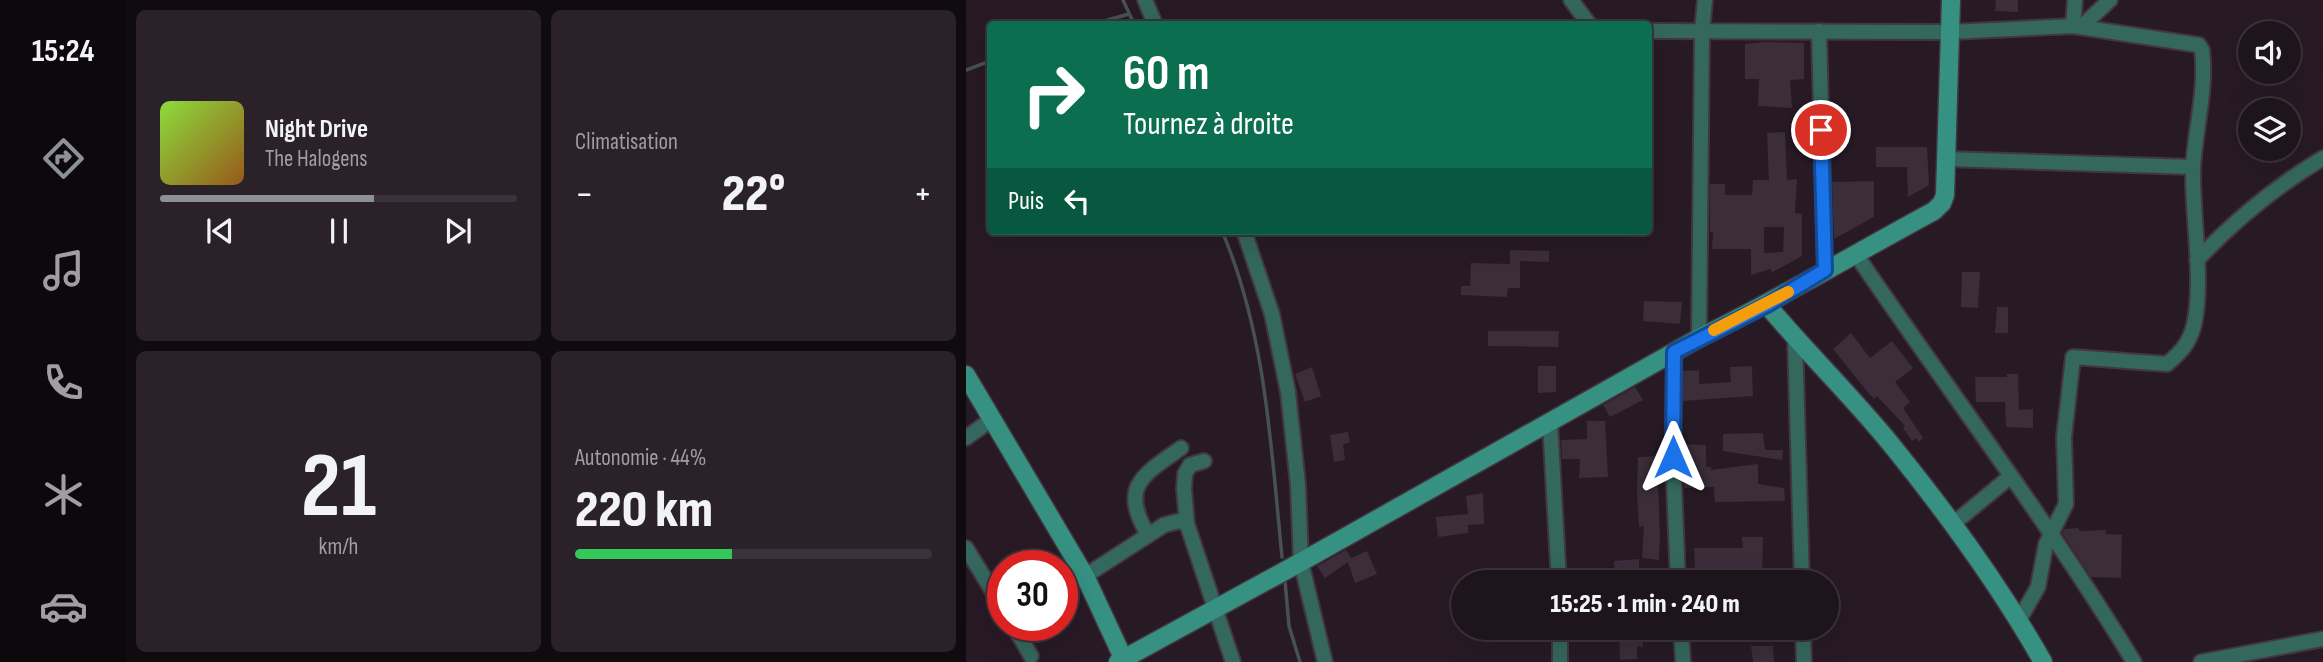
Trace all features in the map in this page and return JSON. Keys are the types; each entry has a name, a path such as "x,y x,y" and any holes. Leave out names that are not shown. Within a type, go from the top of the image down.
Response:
{"street":[{"path":"1144,0 1154,21"},
{"path":"1571,0 1588,21"},
{"path":"1699,338 1704,0"},
{"path":"966,375 1085,576 1122,661 1699,338 1767,305 1855,253 1934,211 1942,203 1946,159 1951,0"},
{"path":"2075,0 2077,26"},
{"path":"2077,26 2110,0"},
{"path":"1652,31 1950,32 2077,26 2199,45 2203,57 2193,167 2197,260 2194,323 2187,347 2167,364 2073,357 2064,437 2066,504 2050,533 2038,587 2019,620"},
{"path":"1819,32 1825,270"},
{"path":"2197,260 2230,225 2288,179 2323,158"},
{"path":"1946,159 2193,167"},
{"path":"1245,235 1272,314 1288,391 1298,485 1301,562 1325,662"},
{"path":"1855,253 2050,533 2134,662"},
{"path":"1767,305 1893,446 1953,524 2019,620 2043,662"},
{"path":"1795,338 1802,570"},
{"path":"1674,352 1673,457 1677,570"},
{"path":"966,438 992,419"},
{"path":"1550,422 1558,570"},
{"path":"1148,535 1134,505 1135,492 1141,479 1181,448"},
{"path":"1204,461 1190,465 1185,474 1187,524 1233,662"},
{"path":"1953,524 2011,476"},
{"path":"1085,576 1164,525 1179,521 1187,524"},
{"path":"966,548 987,582"},
{"path":"2201,662 2323,639"},
{"path":"1560,640 1560,662"},
{"path":"1682,640 1683,662"},
{"path":"1803,640 1804,662"},
{"path":"1022,641 1031,656"}],"building":[{"path":"1996,0 2018,0 2018,12 1995,11"},
{"path":"1804,43 1804,79 1790,80 1792,108 1758,106 1759,79 1745,79 1745,44"},
{"path":"1785,132 1787,180 1797,179 1795,213 1802,214 1802,256 1771,273 1771,269 1751,275 1751,249 1712,249 1710,184 1725,184 1725,195 1752,195 1753,180 1769,180 1767,133","holes":["1764,227 1784,227 1783,252 1764,253"]},
{"path":"1876,147 1927,147 1929,185 1908,197 1907,167 1876,167"},
{"path":"1874,181 1874,217 1834,239 1832,182"},
{"path":"1510,250 1549,251 1549,262 1520,261 1520,288 1508,288 1507,297 1461,295 1461,286 1470,286 1471,263 1510,264"},
{"path":"1962,272 1980,272 1978,308 1961,307"},
{"path":"1644,301 1682,302 1680,324 1643,321"},
{"path":"1997,307 2008,307 2008,333 1995,333"},
{"path":"1488,331 1559,331 1558,347 1488,346"},
{"path":"1851,333 1870,358 1892,341 1913,368 1895,382 1910,402 1903,408 1923,438 1919,442 1916,438 1912,441 1903,428 1905,426 1877,396 1874,399 1833,349"},
{"path":"1538,366 1556,366 1556,392 1538,393"},
{"path":"1752,366 1753,396 1683,401 1683,371 1699,370 1699,384 1731,382 1730,367"},
{"path":"1312,367 1321,396 1305,402 1295,374"},
{"path":"2007,374 2018,374 2019,410 2033,409 2033,428 2006,427 2005,402 1976,402 1975,377 2007,377"},
{"path":"1635,387 1643,400 1610,417 1603,405"},
{"path":"1587,421 1605,421 1608,477 1579,478 1580,459 1562,459 1561,440 1587,439"},
{"path":"1348,432 1350,443 1343,444 1345,460 1334,462 1330,435"},
{"path":"1763,433 1765,450 1783,450 1782,460 1723,451 1723,434"},
{"path":"1685,444 1706,445 1706,467 1711,467 1711,470 1758,464 1758,484 1784,488 1785,501 1715,502 1714,487 1684,488"},
{"path":"1657,456 1659,560 1642,558 1644,526 1639,527 1637,491 1638,457"},
{"path":"1483,493 1484,524 1468,525 1468,533 1438,537 1436,517 1468,514 1466,496"},
{"path":"2078,528 2080,531 2106,530 2106,534 2122,535 2121,578 2091,577 2062,533 2064,529"},
{"path":"1742,537 1763,537 1762,570 1695,568 1694,548 1743,548"},
{"path":"1346,550 1351,558 1367,551 1377,574 1355,583 1348,562 1325,578 1317,566"},
{"path":"1639,559 1639,570 1614,570 1614,561"},
{"path":"1619,640 1643,640 1643,647 1637,646 1637,659 1620,660"},
{"path":"1751,646 1773,646 1774,662 1753,662"}],"waterway":[{"path":"1123,0 1133,21"},
{"path":"1104,21 1129,14"},
{"path":"966,70 987,62"},
{"path":"1224,235 1237,270 1257,350 1270,433 1282,557"},
{"path":"1285,581 1289,626 1300,662"}],"slow traffic":[{"path":"1714,330 1788,292"}],"route":[{"path":"1673,457 1674,352 1767,305 1825,270 1821,130"}]}
